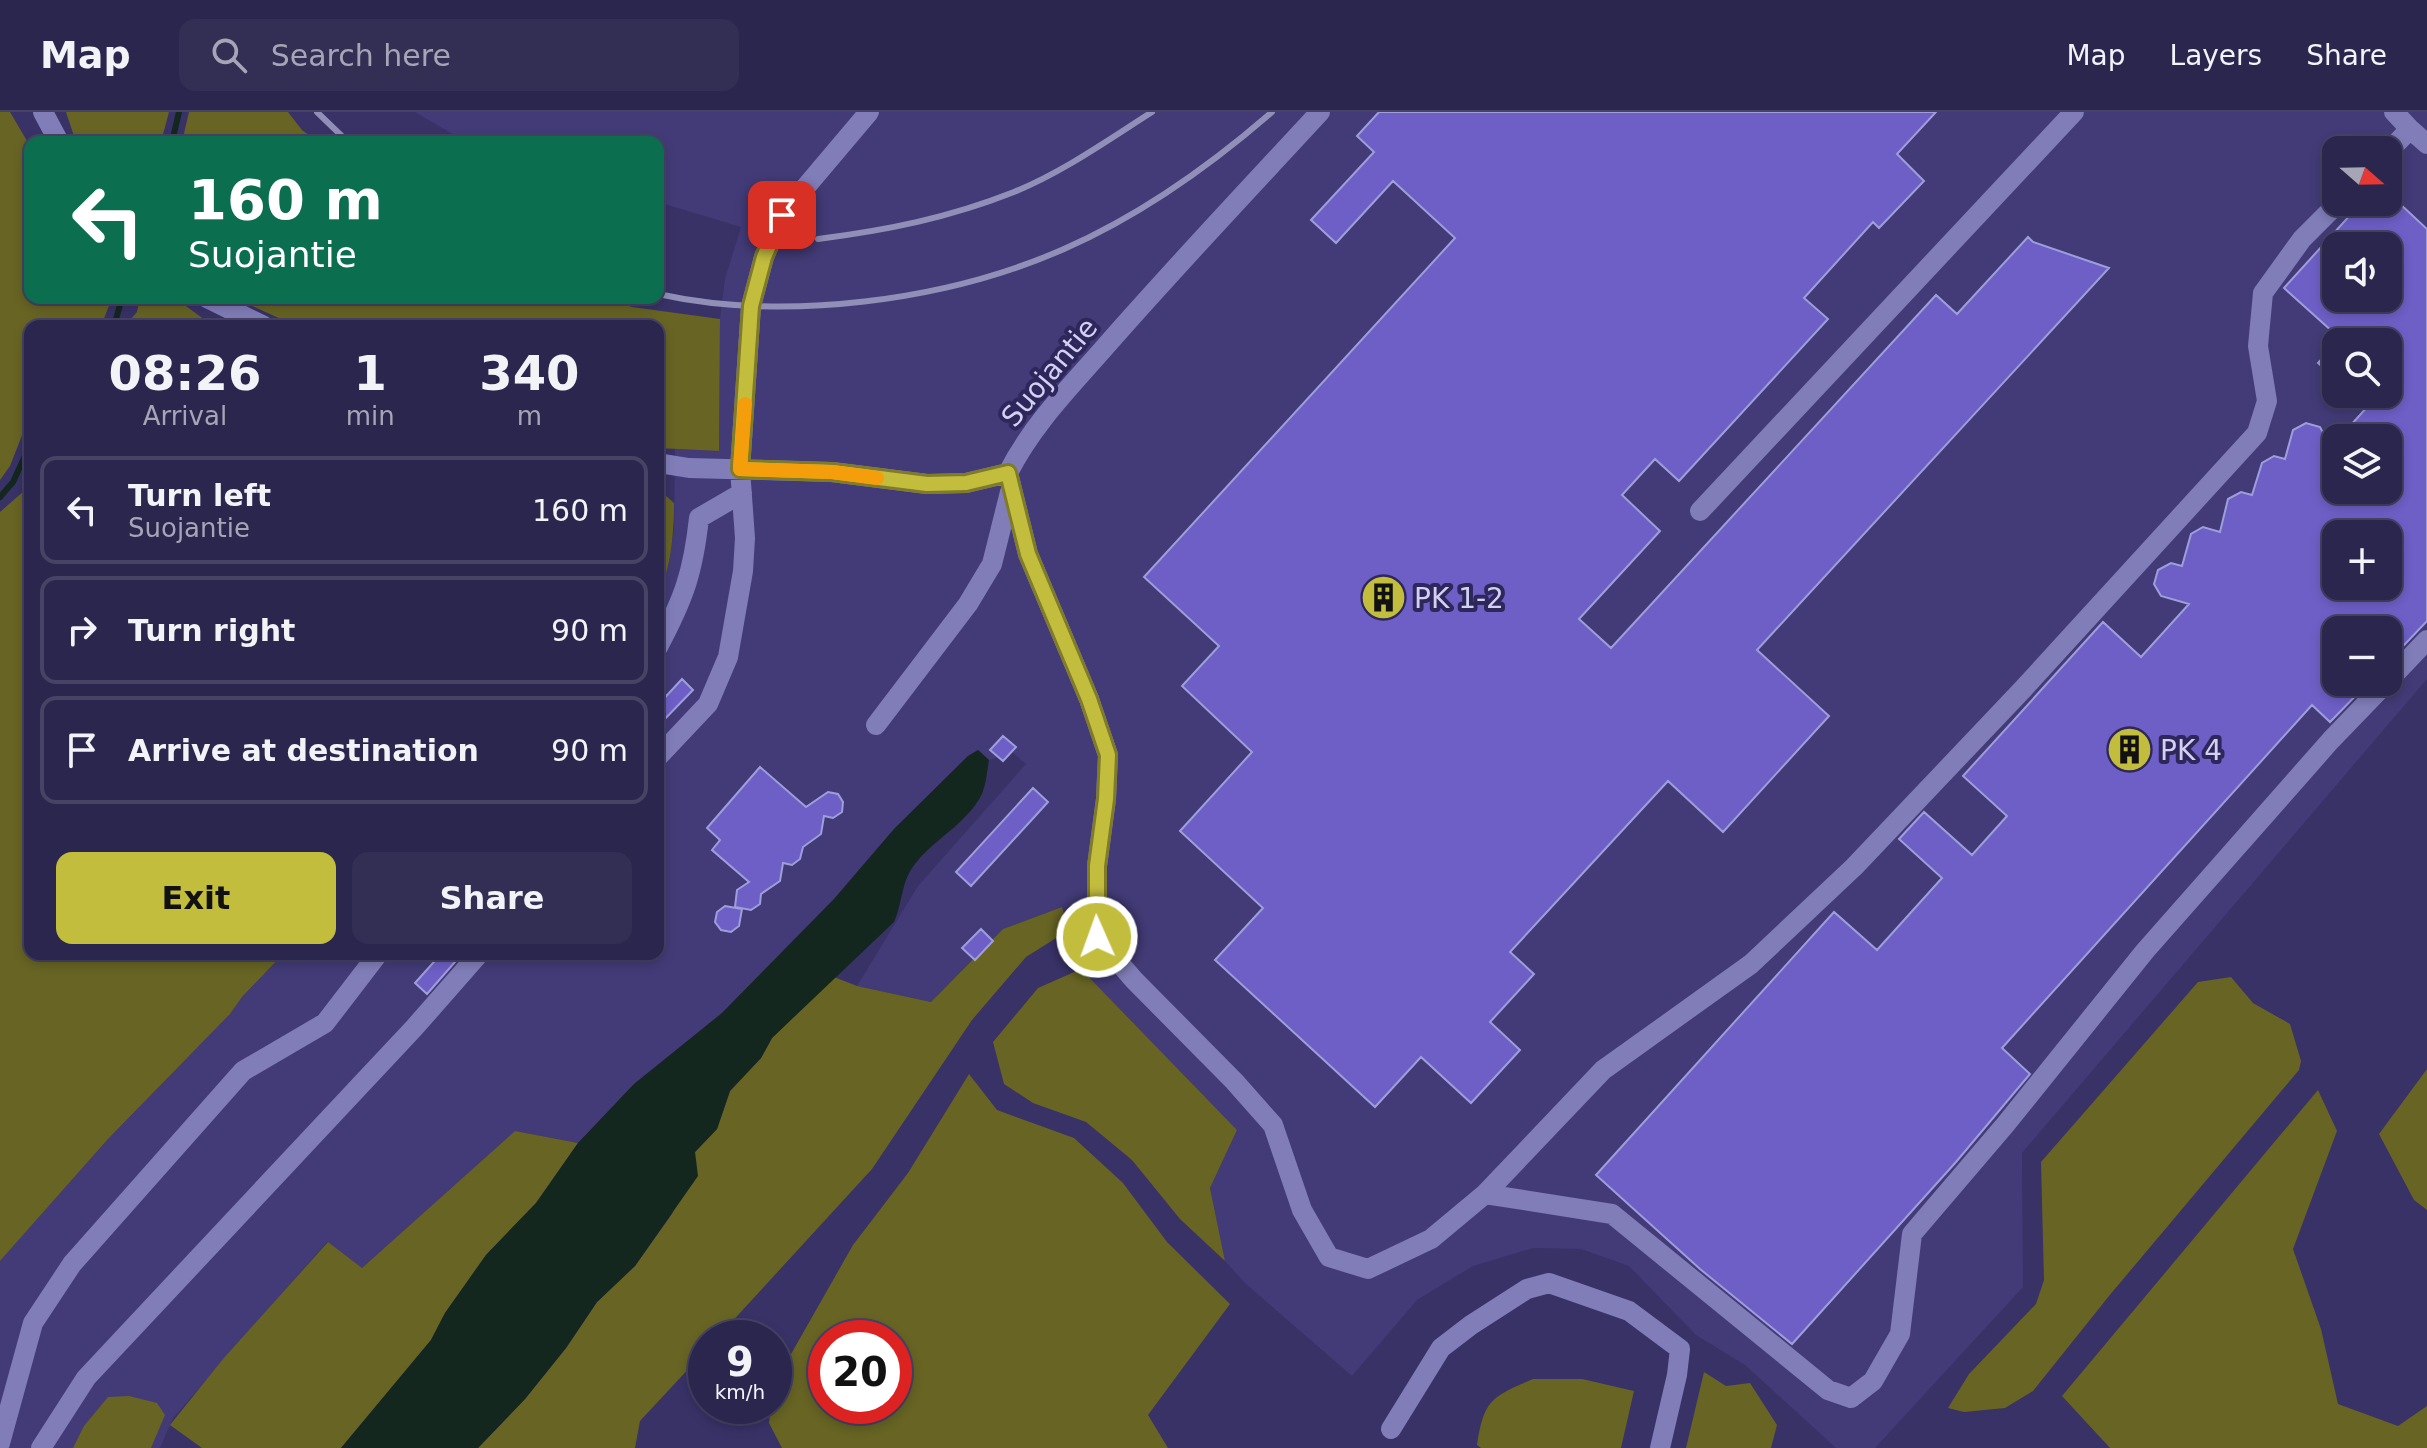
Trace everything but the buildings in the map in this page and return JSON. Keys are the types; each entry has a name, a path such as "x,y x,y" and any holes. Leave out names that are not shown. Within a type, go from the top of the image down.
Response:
{"lane":[{"path":"43,112 56,136"},
{"path":"664,751 708,704 728,657 743,571 745,538 740,469 751,306 764,257 782,215 869,112"},
{"name":"Suojantie","path":"664,464 689,468 832,472 927,484 1009,480 1022,444 1043,418 1320,112"},
{"path":"1700,511 2074,112"},
{"path":"2394,112 2427,144"},
{"path":"2402,137 2410,129"},
{"path":"1009,480 1035,573 1089,699 1108,755 1097,866 1097,937 1273,1125 1302,1210 1329,1257 1368,1269 1431,1239 1485,1194 1603,1070 1751,964 1854,867 2023,689 2257,433 2267,401 2258,346 2263,293 2302,239 2325,216"},
{"path":"219,304 252,320"},
{"path":"876,725 968,604 992,564 1009,480"},
{"path":"664,636 681,604 690,576 699,518 742,493"},
{"path":"2402,667 2427,640"},
{"path":"1485,1194 1612,1214 1828,1390 1851,1398 1873,1381 1900,1334 1912,1234 2005,1125 2145,951 2331,740 2374,696"},
{"path":"0,1443 33,1323 72,1264 243,1071 325,1023 373,960"},
{"path":"41,1448 86,1378 414,1028 474,960"},
{"path":"1391,1429 1441,1348 1527,1289 1549,1283 1629,1311 1680,1349 1660,1448"}],"shaded area":[{"path":"0,112 10,112 24,136 24,304 110,304 103,320 24,320 24,430 10,466 0,480"},
{"path":"66,112 169,112 163,136 74,136"},
{"path":"189,112 288,112 310,136 183,136"},
{"path":"415,112 2427,112 2427,679 2022,1153 2023,1287 1875,1448 1836,1448 1745,1365 1696,1335 1629,1266 1581,1249 1533,1248 1473,1266 1417,1300 1352,1376 1245,1283 1225,1261 1210,1188 1237,1130 1081,969 1062,907 1003,929 931,1002 857,986 918,886 1026,764 1013,753 989,760 978,750 968,756 894,829 834,899 722,1013 634,1084 578,1143 515,1131 362,1268 327,1242 173,1418 160,1448 0,1448 0,1261 108,1139 230,1014 277,960 664,960 664,582 674,531 675,449 719,451 720,319 725,279 741,227 664,204 664,136 456,136"},
{"path":"139,304 183,304 205,320 130,320"},
{"path":"248,304 623,304 720,319 719,451 664,448 664,320 283,320"},
{"path":"24,491 24,960 277,960 230,1014 108,1139 0,1261 0,512"},
{"path":"664,494 674,503 664,580"},
{"path":"978,750 989,760 981,796 967,815 910,871 894,922 772,1038 761,1058 730,1091 717,1129 695,1152 698,1176 635,1266 597,1302 566,1348 525,1399 478,1448 341,1448 431,1340 445,1313 486,1255 536,1203 578,1143 634,1084 722,1013 834,899 894,829 968,756"},
{"path":"1062,907 1069,930 1026,957 972,1020 872,1169 734,1320 688,1320 688,1369 640,1421 635,1448 478,1448 525,1399 566,1348 597,1302 635,1266 672,1214 695,1152 717,1129 730,1091 761,1058 772,1038 834,977 857,986 931,1002 1003,929"},
{"path":"1081,969 1237,1130 1210,1188 1225,1261 1180,1219 1132,1160 1086,1122 1033,1103 1004,1084 993,1042 1038,988"},
{"path":"2231,977 2253,1003 2290,1024 2301,1061 2299,1070 2033,1391 2005,1408 1964,1412 1948,1408 1969,1374 2036,1304 2044,1280 2041,1162 2198,982"},
{"path":"2427,1069 2427,1210 2414,1200 2379,1134"},
{"path":"969,1074 997,1110 1074,1138 1123,1183 1167,1242 1230,1304 1148,1415 1168,1448 782,1448 770,1424 792,1424 792,1352 808,1324 808,1424 912,1424 912,1320 810,1320 853,1245 908,1173"},
{"path":"2318,1090 2337,1131 2293,1249 2321,1329 2338,1404 2398,1426 2427,1406 2427,1448 2110,1448 2062,1396"},
{"path":"515,1131 578,1143 536,1203 486,1255 445,1313 431,1340 341,1448 202,1448 170,1425 223,1359 328,1242 362,1268"},
{"path":"1704,1372 1726,1386 1750,1383 1777,1425 1771,1448 1686,1448"},
{"path":"1533,1379 1582,1379 1634,1391 1621,1448 1481,1448 1477,1445 1483,1418 1492,1402 1508,1390"},
{"path":"129,1396 157,1403 165,1415 151,1448 73,1448 84,1426 108,1397"}],"waterway":[{"path":"173,136 179,112"},
{"path":"116,320 120,304"},
{"path":"0,497 13,482 24,458"}],"railway":[{"path":"317,112 342,136"},
{"path":"818,239 918,222 1014,192 1068,165 1152,112"},
{"path":"664,295 758,306 811,306 864,302 969,282 1064,249 1120,221 1199,170 1272,112"}],"slow traffic":[{"path":"745,404 740,469 832,472 877,478"}],"place":[{"name":"PK 1-2","path":"1383,598"},
{"name":"PK 4","path":"2129,750"}],"route":[{"path":"782,215 764,257 751,306 740,469 832,472 927,484 966,483 1008,473 1028,554 1089,699 1108,755 1097,866 1097,937"}]}
